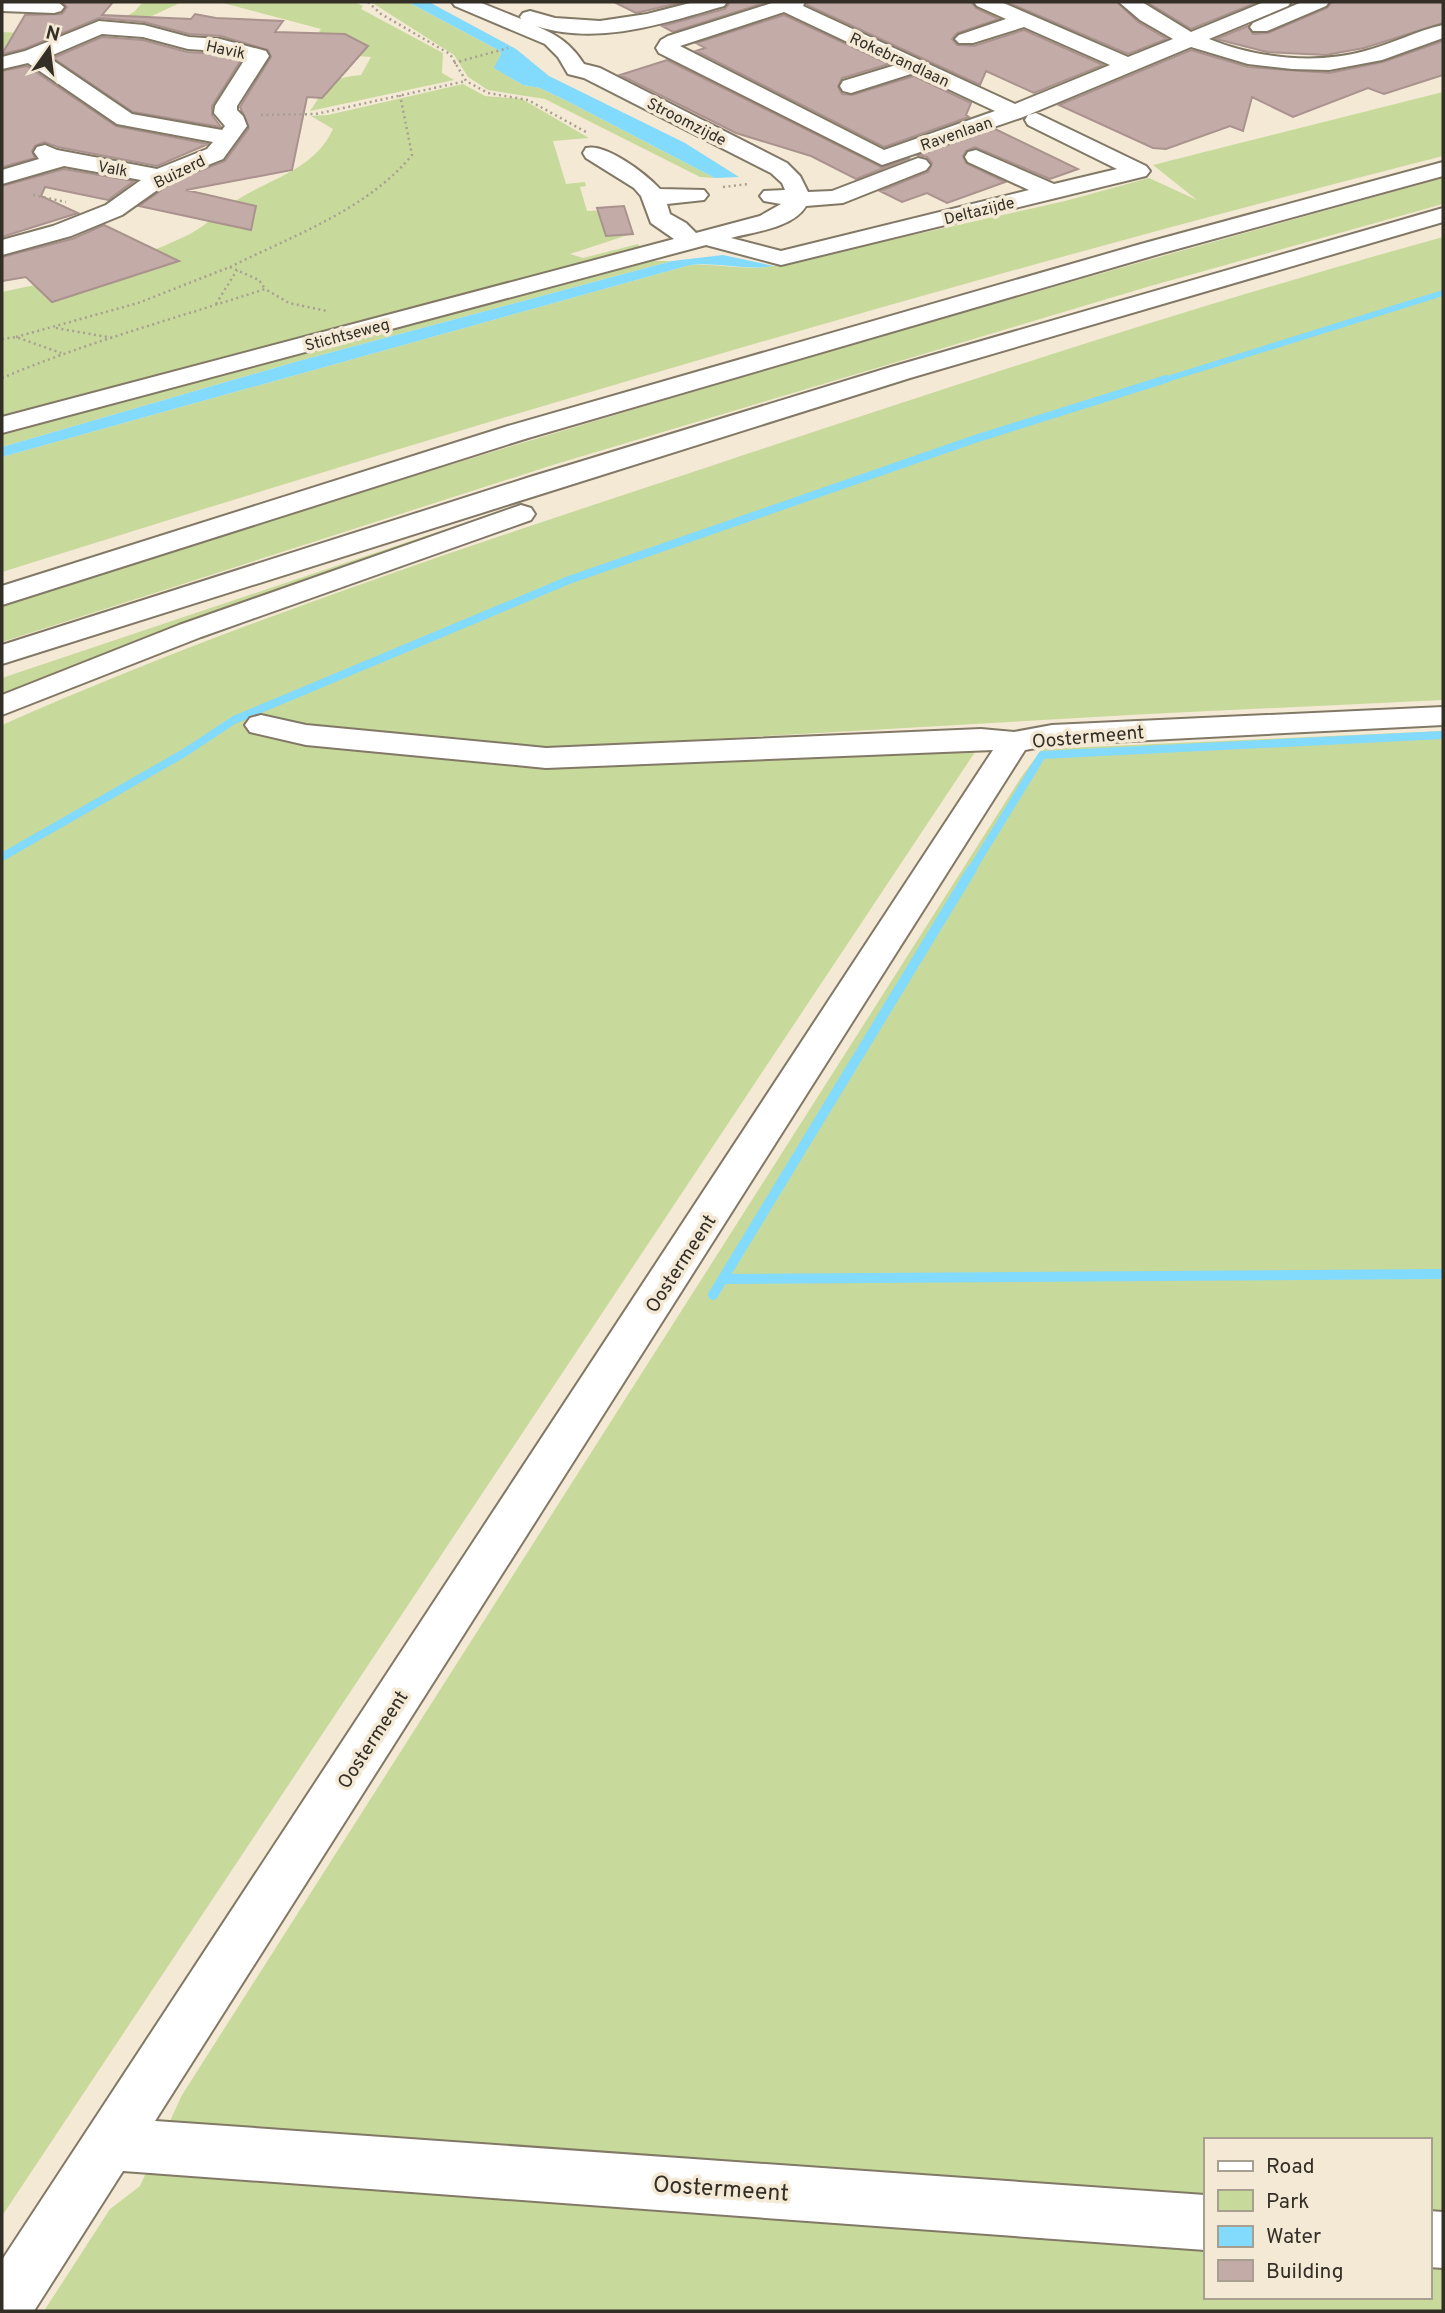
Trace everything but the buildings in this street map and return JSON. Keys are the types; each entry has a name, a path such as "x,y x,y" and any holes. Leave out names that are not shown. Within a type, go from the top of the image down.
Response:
{"main road":[{"path":"1129,2 1199,45 1264,61 1307,64 1348,62 1378,55 1443,31"},
{"path":"1199,45 1281,2"},
{"path":"766,195 835,198 1199,45 1319,2"},
{"name":"Stroomzijde","path":"479,4 543,22 581,28 621,24 701,3"},
{"name":"Ravenlaan","path":"790,3 668,44 669,50 883,158 1025,116 1130,66 1199,45"},
{"name":"Rokebrandlaan","path":"790,3 915,66 1025,116"},
{"path":"16,4 54,7"},
{"name":"Stroomzijde","path":"479,4 576,69 600,52 779,168 792,180 797,195"},
{"path":"546,49 600,52 748,4"},
{"path":"994,6 1027,11 1130,66"},
{"path":"966,38 1027,11"},
{"name":"Havik","path":"32,56 99,27 144,31 188,43 220,45 258,56 226,106 225,113 230,127"},
{"name":"Stroomzijde","path":"546,49 571,76 748,169 761,182 766,195"},
{"path":"2,63 32,56"},
{"name":"Buizerd","path":"2,248 56,233 114,209 161,177 215,154 230,127 125,119 32,56"},
{"path":"851,86 915,66"},
{"path":"699,88 727,79"},
{"name":"Deltazijde","path":"700,235 720,243 781,257 1138,171 1025,116"},
{"path":"763,135 807,120"},
{"path":"1076,140 1099,131 1150,155"},
{"path":"591,143 652,194 659,218 700,235"},
{"name":"Valk","path":"2,177 55,155 161,177"},
{"path":"976,157 1052,192"},
{"path":"2,596 531,428 1150,248 1443,169"},
{"path":"909,191 957,215"},
{"path":"652,194 667,197 696,195"},
{"name":"Stichtseweg","path":"700,235 753,216 764,206 766,195"},
{"name":"Stichtseweg","path":"2,425 700,235 768,221 794,207 797,195"},
{"path":"2,655 537,482 923,363 1217,277 1443,215"},
{"path":"2,706 246,611 575,496 1198,293 1217,277"},
{"name":"Oostermeent","path":"2,2310 1014,742 1052,735 1443,716"},
{"path":"261,725 306,734 546,758 981,739 1014,742"},
{"name":"Oostermeent","path":"111,2144 1204,2223"}],"path":[{"path":"368,2 381,14 450,54 467,81 488,93 528,100 591,143"},
{"path":"454,63 487,54 546,49"},
{"path":"230,127 316,114 467,81"},
{"path":"2,339 54,328 138,303 230,267 371,194 407,164 412,155 400,95"},
{"path":"25,193 74,204 102,215"},
{"path":"230,267 258,280 265,289 289,303 318,311 330,311"},
{"path":"215,305 237,270"},
{"path":"2,378 61,352 117,338 265,289"},
{"path":"54,328 117,338"},
{"path":"16,337 61,352"}],"green space":[{"path":"143,2 182,2 141,21 128,20 122,26 108,26 134,12"},
{"path":"219,2 354,2 363,6 361,9 443,53 442,73 454,80 310,111 325,88 341,78 361,75 371,57 306,52 321,29"},
{"path":"371,2 408,2 500,51 495,68 523,85 540,88 567,101 715,178 700,177 545,99 488,90 468,77 454,55"},
{"path":"59,9 111,16 28,52 2,59 2,32 40,34"},
{"path":"463,84 485,96 522,99 589,138 553,141 566,184 585,182 586,186 580,187 587,211 614,210 627,215 631,234 570,254 583,258 638,244 641,249 2,418 2,292 98,269 190,234 237,200 291,171 315,154 333,129 311,116 328,115"},
{"path":"1443,92 1443,156 900,302 360,461 2,572 2,457 690,265 753,268 774,266 1065,201 1149,178 1197,200 1153,165"},
{"path":"1443,178 1443,204 1147,287 556,464 2,642 2,606 360,492 720,384"},
{"path":"1443,237 1443,700 520,750 488,761 981,743 2,2216 2,725 90,687 268,618 538,523 1080,345"},
{"path":"644,261 672,261 295,362 2,447 2,432"},
{"path":"524,503 506,516 114,654 2,701 2,678"},
{"path":"1443,731 1443,2311 44,2311 110,2209 140,2186 182,2095 1022,776 1042,749"}],"water":[{"path":"408,2 429,2 516,49 549,76 685,143 739,177 715,178 567,101 540,88 523,85 494,68 500,51"},
{"path":"723,255 774,266 753,268 690,265 2,457 2,447 295,362 672,261"}],"waterway":[{"path":"1161,381 1443,293"},
{"path":"2,857 184,753 234,720 569,580 975,439 1166,379"},
{"path":"971,871 1042,755 1443,735"},
{"path":"713,1295 972,869"},
{"path":"723,1279 1443,1274"}]}
